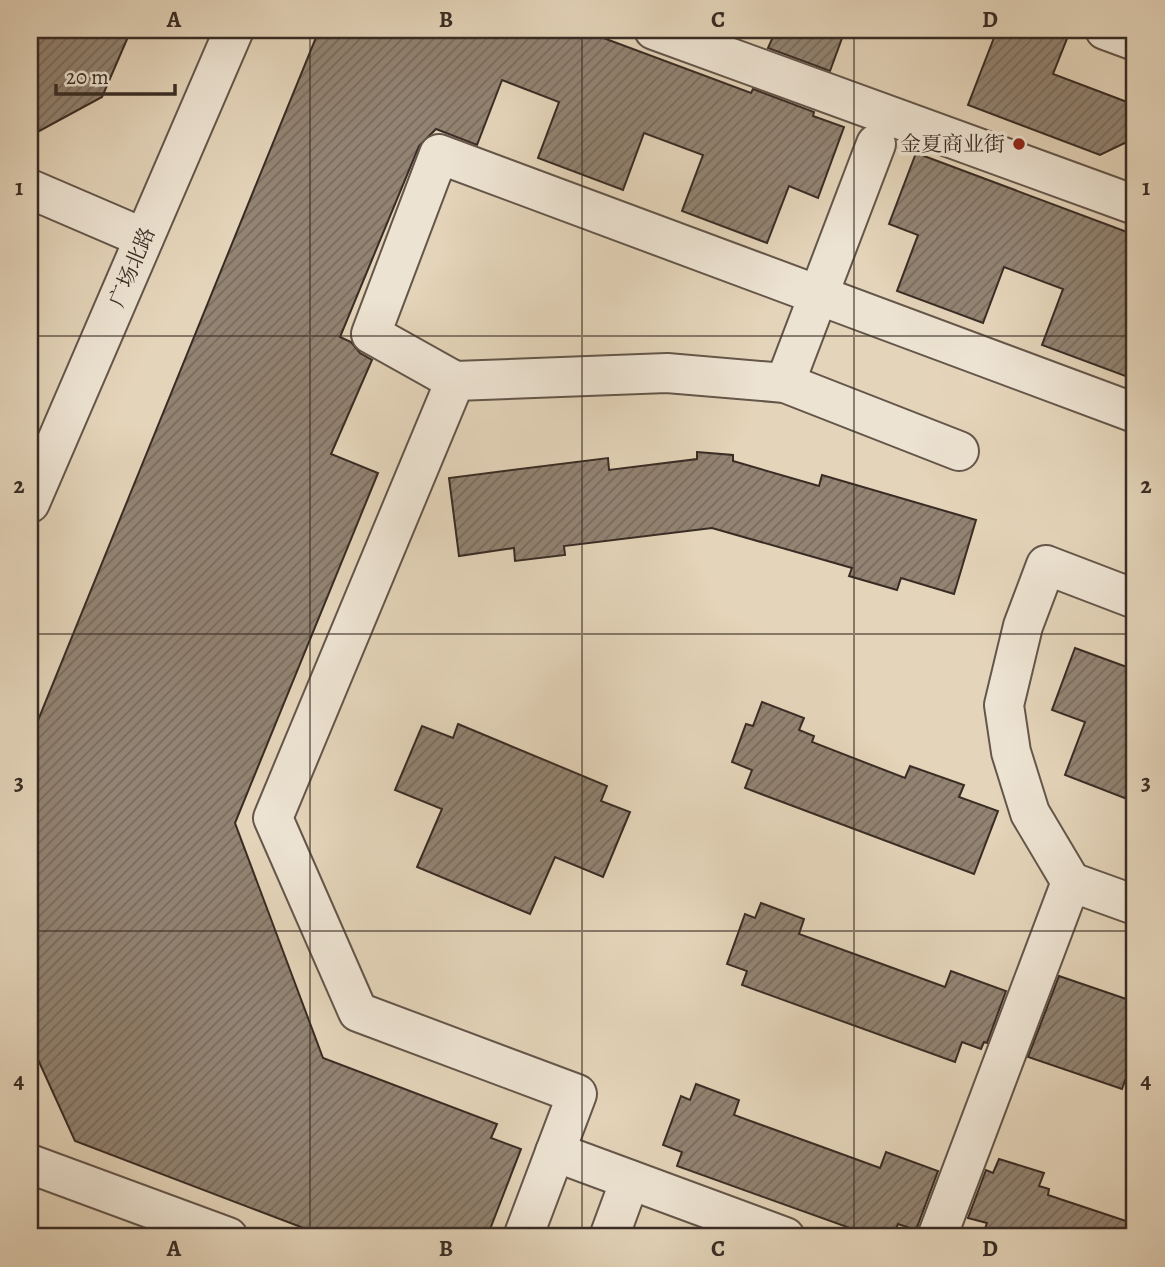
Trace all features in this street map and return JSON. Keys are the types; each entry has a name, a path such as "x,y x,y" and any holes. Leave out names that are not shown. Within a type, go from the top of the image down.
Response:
{"street":[{"name":"广场北路","path":"30,503 234,30"},
{"path":"654,30 1135,205"},
{"path":"1105,30 1135,41"},
{"path":"785,383 876,144"},
{"path":"959,451 785,383 667,373 455,381 371,334 439,154 1135,413"},
{"path":"30,189 144,238"},
{"path":"455,381 272,817 358,1012 577,1094 523,1237"},
{"path":"1135,599 1046,565 1023,626 1004,705 1011,752 1030,813 1071,882 1135,905"},
{"path":"937,1237 1071,882"},
{"path":"555,1152 785,1237"},
{"path":"30,1164 228,1237"},
{"path":"609,1237 630,1180"}],"building":[{"path":"30,30 131,30 102,97 30,136"},
{"path":"319,30 582,30 751,93 753,89 814,112 813,116 844,127 818,198 789,186 767,243 682,211 703,155 644,133 623,190 538,158 559,102 502,80 477,145 436,129 419,146 340,337 351,342 360,353 372,360 331,454 378,473 235,823 323,1058 497,1124 491,1138 521,1149 487,1237 327,1237 75,1141 30,1042 30,740"},
{"path":"776,30 845,30 830,71 768,48"},
{"path":"997,30 1051,30 1068,36 1053,74 1135,105 1135,138 1100,155 968,105"},
{"path":"916,153 1135,235 1135,358 1128,377 1042,345 1063,289 1004,267 983,323 897,291 918,235 889,224"},
{"path":"697,452 733,455 733,461 819,486 822,475 976,520 954,594 901,578 897,590 849,576 852,568 712,528 564,546 565,555 515,561 514,548 459,556 449,478 608,458 609,470 697,459"},
{"path":"1075,648 1135,670 1135,802 1065,775 1085,722 1052,710"},
{"path":"762,702 804,718 799,730 814,736 812,742 905,778 910,766 964,785 959,797 998,811 974,874 745,788 752,770 732,762 746,724 753,726"},
{"path":"458,724 607,786 601,801 630,812 603,877 555,857 530,914 417,867 442,809 395,790 422,726 453,738"},
{"path":"761,903 804,919 799,934 945,987 951,971 1006,991 987,1043 984,1042 981,1049 962,1042 955,1062 742,985 747,971 727,964 745,914 755,918"},
{"path":"1059,976 1135,1002 1135,1078 1127,1075 1122,1089 1028,1057"},
{"path":"696,1084 739,1100 734,1115 880,1168 886,1152 938,1171 916,1230 898,1224 893,1237 875,1237 677,1166 682,1152 663,1145 681,1096 690,1100"},
{"path":"999,1159 1044,1173 1039,1186 1049,1189 1048,1195 1135,1224 1135,1237 982,1237 987,1223 968,1218 986,1170 993,1173"}],"place":[{"name":"金夏商业街","path":"1019,144"}]}
